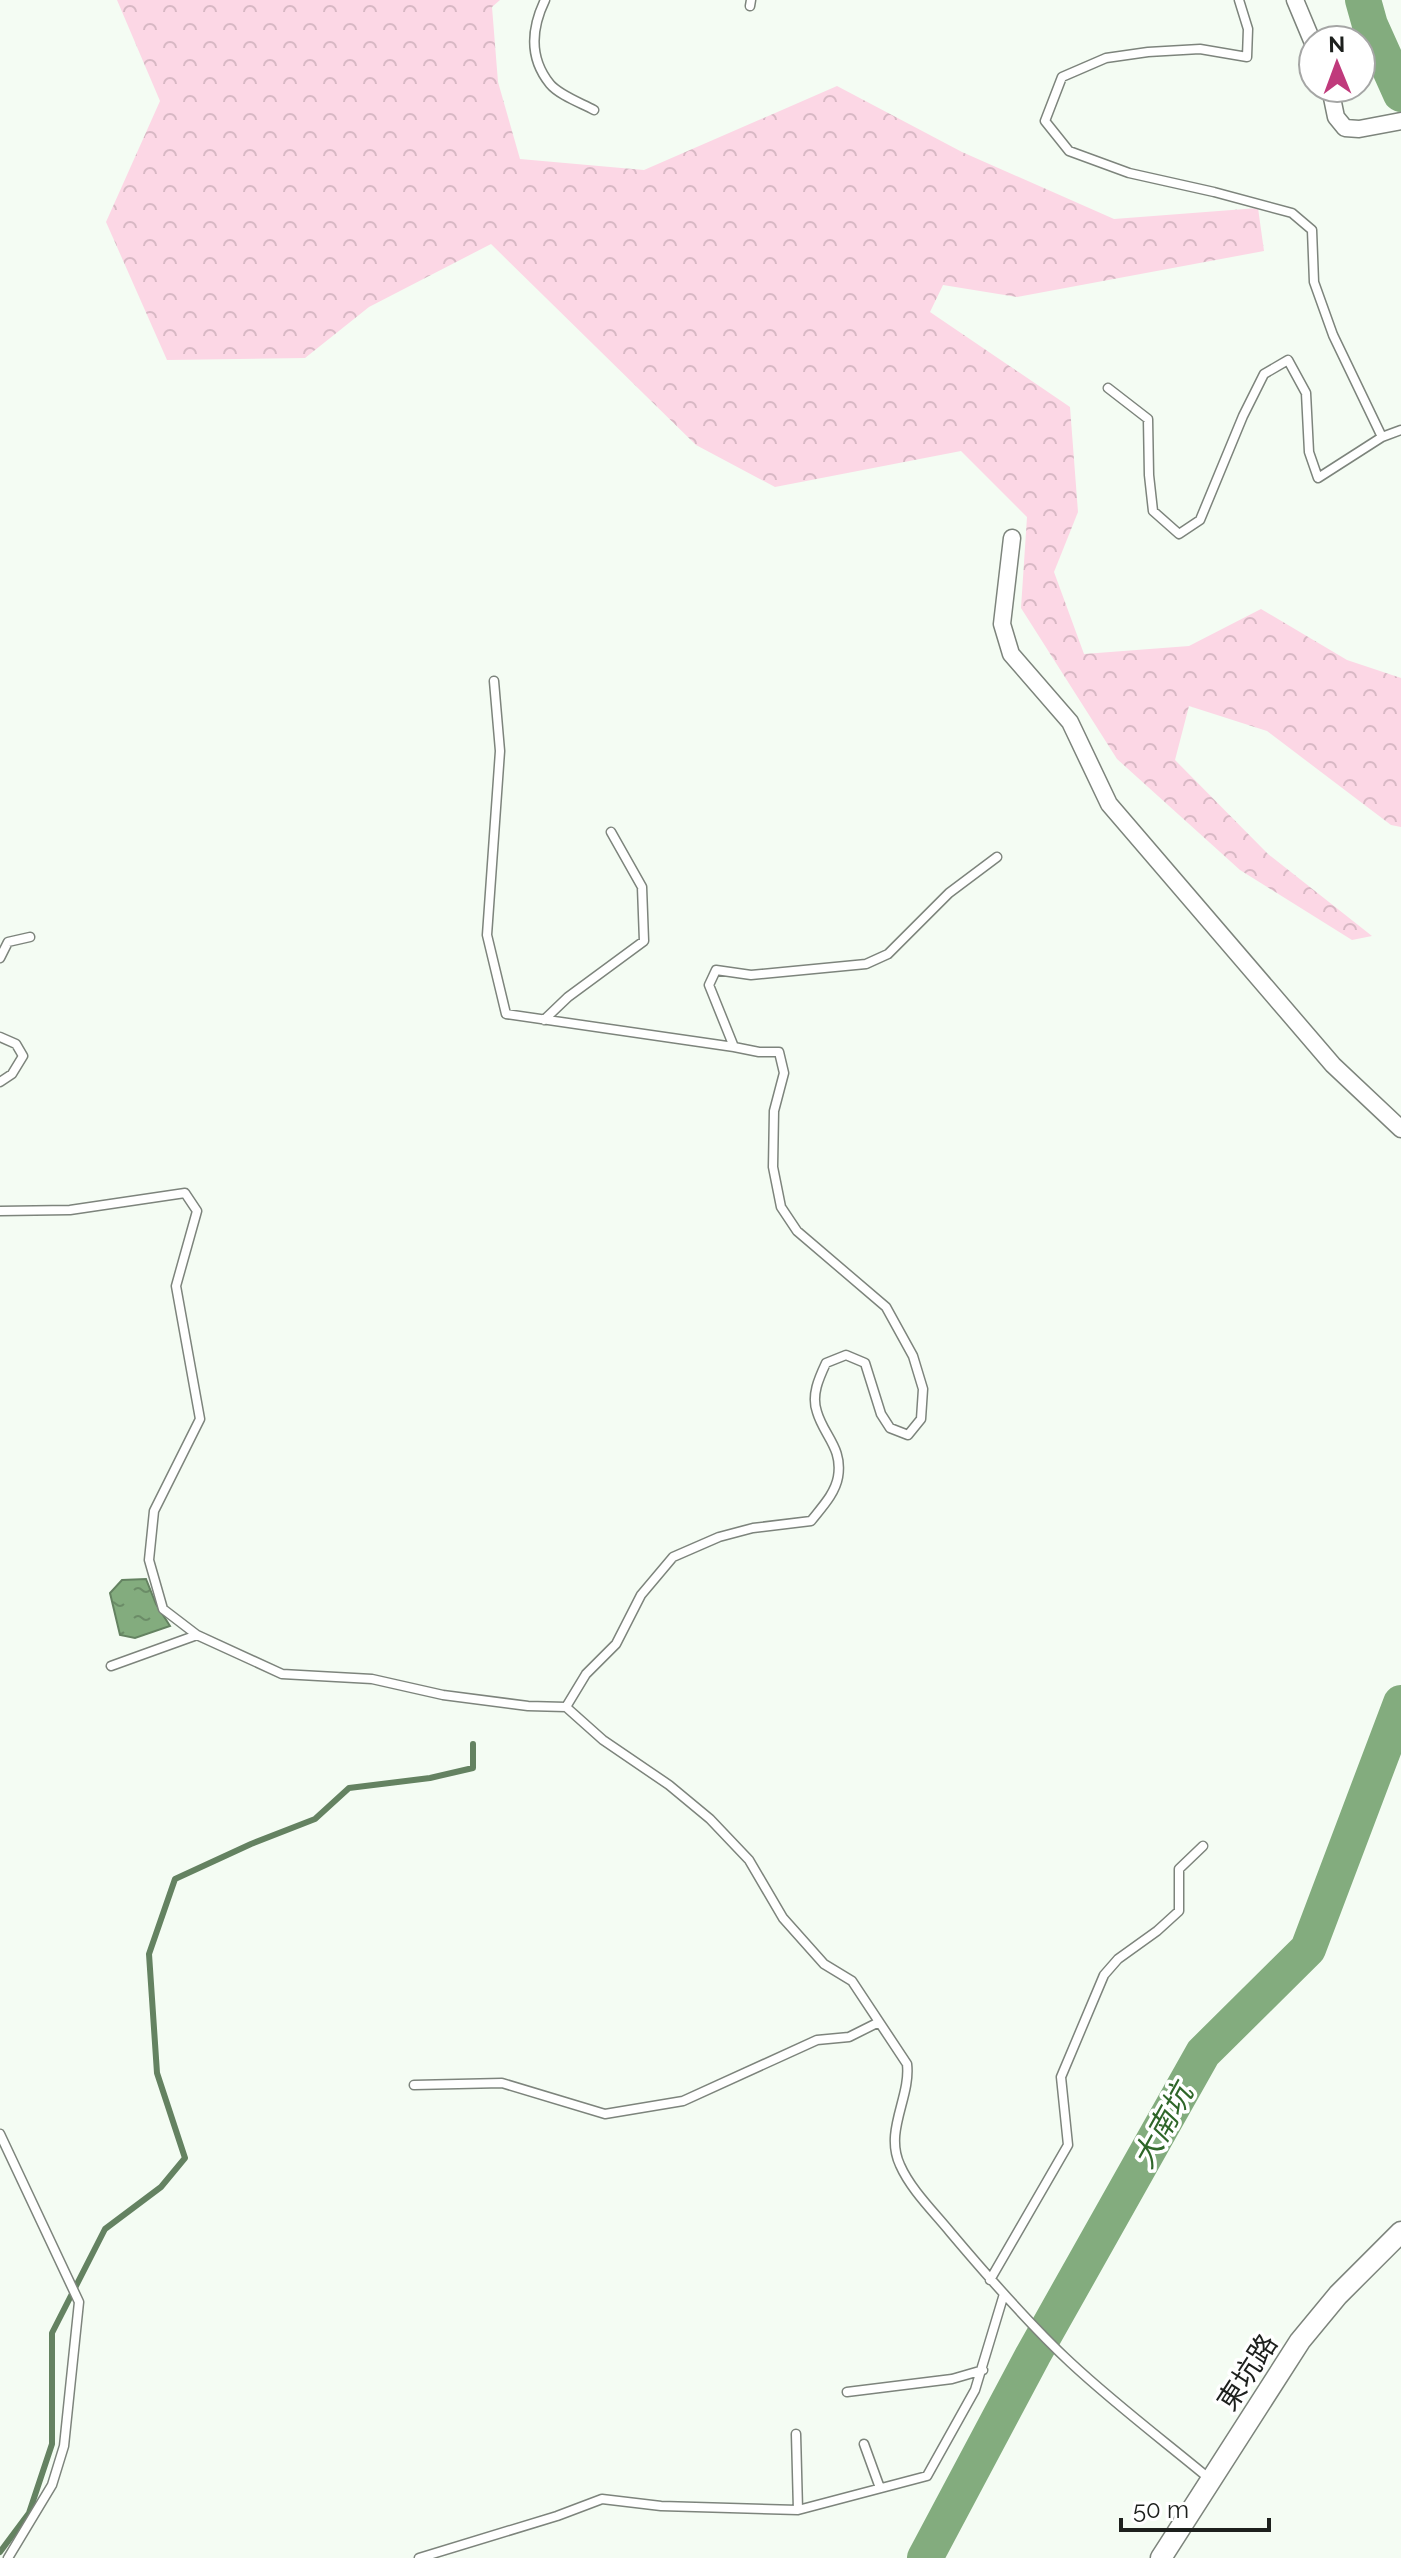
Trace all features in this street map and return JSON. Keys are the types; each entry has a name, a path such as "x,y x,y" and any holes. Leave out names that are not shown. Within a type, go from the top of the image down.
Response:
{"street":[{"path":"1295,0 1305,24"},
{"path":"1333,104 1336,117 1345,128 1359,129 1401,121"},
{"path":"1012,538 1002,624 1011,654 1070,722 1109,804 1333,1065 1399,1120"},
{"name":"東坑路","path":"1161,2558 1300,2341 1338,2295 1401,2232"}],"lane":[{"path":"545,0 538,14 533,52 551,86 594,110"},
{"path":"1239,0 1248,29 1247,57 1200,49 1106,58 1062,77 1045,121 1069,151 1129,173 1292,213 1312,230 1314,282 1333,335 1382,437"},
{"path":"1108,388 1148,419 1153,511 1179,534 1200,520 1264,374 1288,360 1306,393 1309,452 1318,478 1382,437 1401,430"},
{"path":"494,681 500,751 487,935 506,1014 759,1052 779,1052 784,1073 774,1111 773,1167 781,1207 797,1231 886,1307 913,1356 923,1389 921,1419 908,1435 890,1428 881,1414 865,1363 846,1355 826,1363 816,1383 816,1411 836,1446 838,1477 829,1498 811,1521 753,1528 719,1537 673,1557 641,1595 616,1644 586,1674 566,1707"},
{"path":"544,1020 568,997 644,941 642,887 611,832"},
{"path":"734,1047 709,985 716,970 751,975 866,964 888,954 949,893 997,857"},
{"path":"0,958 8,942 30,937"},
{"path":"0,1037 16,1044 23,1056 12,1074 0,1082"},
{"path":"0,1211 70,1210 185,1193 197,1211 176,1286 200,1419 154,1511 149,1560 163,1609 197,1635 282,1674 372,1679 443,1695 528,1706 566,1707 603,1740 669,1785 710,1819 749,1860 783,1918 824,1964 852,1981 907,2064 908,2076 899,2106 895,2136 899,2164 921,2196 990,2280 1071,2363 1211,2480"},
{"path":"111,1666 197,1635"},
{"path":"990,2280 1068,2145 1061,2077 1104,1975 1118,1959 1179,1911 1179,1869 1203,1846"},
{"path":"414,2085 502,2083 605,2114 683,2101 817,2040 849,2037 879,2022"},
{"path":"0,2134 79,2302 64,2446 52,2485 8,2558"},
{"path":"419,2558 602,2499 698,2509 798,2510 927,2476 975,2390 1004,2294"},
{"path":"847,2392 952,2379 983,2370"},
{"path":"796,2434 798,2510"},
{"path":"864,2444 880,2488"}],"green space":[{"path":"117,0 500,0 492,7 498,82 520,159 644,170 837,86 962,152 1114,219 1258,208 1264,251 1017,297 943,285 930,312 1070,407 1078,512 1054,572 1084,654 1189,646 1261,609 1347,660 1401,678 1401,827 1391,825 1267,731 1189,706 1175,760 1268,854 1372,936 1352,940 1240,870 1117,759 1021,608 1027,517 961,451 775,487 696,445 491,244 369,307 305,358 167,360 106,222 160,101"}],"water":[{"path":"146,1579 156,1604 170,1626 135,1638 120,1635 110,1593 122,1580"}],"waterway":[{"path":"1363,0 1370,25 1401,94"},
{"name":"大南坑","path":"925,2558 1033,2355 1203,2053 1308,1949 1401,1703"},
{"path":"0,2552 29,2513 52,2444 52,2333 105,2229 161,2187 185,2158 157,2073 149,1954 175,1879 315,1819 349,1788 430,1778 473,1768 473,1744"}]}
